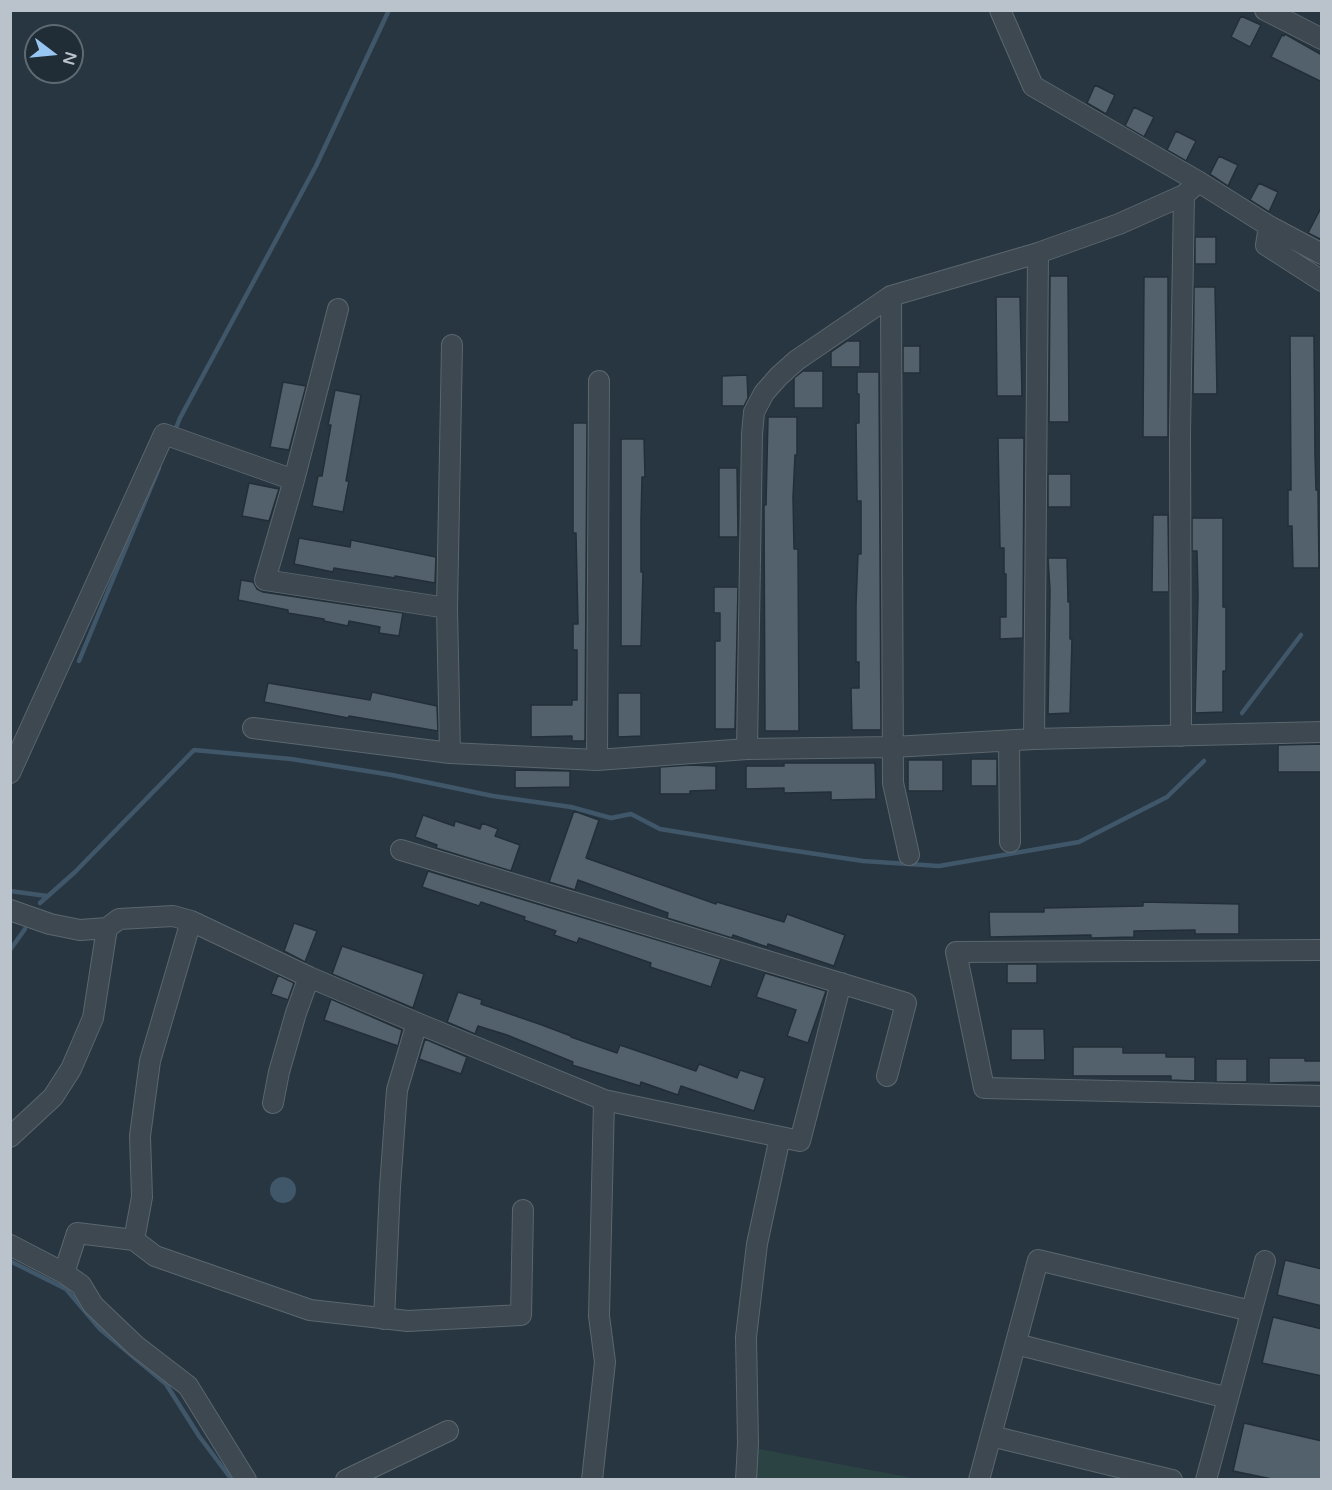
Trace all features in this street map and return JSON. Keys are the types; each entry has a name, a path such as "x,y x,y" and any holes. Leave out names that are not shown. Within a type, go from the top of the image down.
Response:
{"street":[{"path":"1000,10 1033,86 1199,182 1269,226 1322,254"},
{"path":"1265,10 1322,39"},
{"path":"747,749 752,434 754,412 764,393 797,360 891,296 1038,253 1119,224 1184,195 1199,182"},
{"path":"1180,736 1180,434 1184,195"},
{"path":"1269,226 1266,245 1322,281"},
{"path":"1034,739 1038,253"},
{"path":"891,296 893,783 909,855"},
{"path":"338,309 294,480 265,580 447,608"},
{"path":"450,753 447,608 452,345"},
{"path":"597,760 599,381"},
{"path":"10,773 164,434 294,480"},
{"path":"253,728 450,753 597,760 747,749 893,747 1034,739 1322,732"},
{"path":"1009,741 1010,842"},
{"path":"401,850 906,1003 887,1076"},
{"path":"10,910 50,924 80,930 107,928 119,919 173,916 191,921 309,977 604,1100 800,1141 841,983"},
{"path":"134,1240 142,1197 140,1136 150,1061 191,921"},
{"path":"10,1137 53,1097 71,1069 93,1018 107,928"},
{"path":"1322,950 956,952 984,1088 1322,1096"},
{"path":"273,1103 290,1033 309,977"},
{"path":"384,1318 390,1187 398,1090 417,1023"},
{"path":"592,1479 605,1362 599,1316 604,1100"},
{"path":"746,1479 748,1443 746,1337 757,1244 780,1137"},
{"path":"64,1273 77,1233 134,1240 154,1256 310,1310 408,1321 521,1315 523,1210"},
{"path":"10,1245 64,1273 81,1285 93,1305 136,1346 188,1386 246,1479"},
{"path":"979,1479 1038,1260 1251,1311"},
{"path":"1206,1479 1265,1261"},
{"path":"1016,1344 1228,1398"},
{"path":"346,1479 448,1431"},
{"path":"991,1436 1172,1479"}],"green space":[{"path":"759,1449 918,1479 753,1480 754,1452"}],"water":[{"path":"283,1177 292,1181 296,1190 292,1199 283,1203 274,1199 270,1190 274,1181"}],"building":[{"path":"1241,16 1261,25 1250,47 1231,37"},
{"path":"1285,34 1322,55 1322,82 1271,57 1282,35"},
{"path":"1095,85 1115,95 1106,114 1087,103"},
{"path":"1134,107 1154,117 1144,137 1125,126"},
{"path":"1176,131 1196,141 1186,161 1167,150"},
{"path":"1219,156 1238,165 1228,186 1210,174"},
{"path":"1259,183 1278,192 1269,212 1250,200"},
{"path":"1322,206 1322,240 1308,233"},
{"path":"1195,237 1216,237 1216,264 1195,264"},
{"path":"1050,276 1068,276 1069,422 1049,422"},
{"path":"1144,277 1168,277 1168,437 1143,437"},
{"path":"1194,287 1215,287 1217,394 1193,394"},
{"path":"996,297 1020,297 1022,396 997,396"},
{"path":"1290,336 1314,336 1319,568 1293,568 1292,526 1288,526 1288,490 1291,490"},
{"path":"847,341 860,341 860,367 831,367 831,352"},
{"path":"903,346 920,346 920,373 903,373"},
{"path":"803,371 823,371 823,408 794,408 794,378"},
{"path":"857,372 879,372 881,730 852,730 851,688 859,688 859,662 856,662 856,605 858,554 861,554 861,501 857,501 856,423 859,423 859,394 857,394"},
{"path":"747,375 748,398 744,406 722,406 722,376"},
{"path":"283,382 306,386 289,450 270,447"},
{"path":"335,390 361,395 343,512 312,506 318,476 322,476"},
{"path":"768,417 797,417 797,455 795,455 793,497 794,549 798,549 799,731 765,731 764,505 766,505"},
{"path":"573,423 587,423 585,741 572,741 572,736 531,737 531,705 572,705 572,700 577,700 577,650 573,650 573,624 578,624 576,533 573,533"},
{"path":"998,438 1024,438 1023,638 1000,639 1000,617 1006,617 1006,574 1004,574 1004,548 1000,548"},
{"path":"621,439 644,439 645,477 642,477 641,519 641,572 643,572 641,646 621,646"},
{"path":"719,468 737,468 738,537 719,537"},
{"path":"1048,474 1071,474 1071,507 1048,507"},
{"path":"249,483 279,489 269,521 242,516"},
{"path":"1153,515 1168,515 1169,592 1152,592"},
{"path":"1192,518 1223,518 1226,671 1223,671 1223,712 1195,713 1198,597 1197,551 1192,551"},
{"path":"299,538 350,547 351,540 436,557 435,583 334,568 333,572 294,564"},
{"path":"1048,558 1067,558 1070,639 1072,639 1070,713 1048,714 1050,590"},
{"path":"241,580 253,582 257,589 263,592 403,613 399,636 379,633 380,627 349,621 348,626 238,600"},
{"path":"714,587 738,587 735,729 715,729 715,641 720,641 720,613 714,613"},
{"path":"268,683 370,700 372,692 437,706 438,731 349,716 348,718 264,702"},
{"path":"618,693 641,693 641,736 618,737"},
{"path":"1322,744 1322,772 1278,772 1278,745"},
{"path":"971,759 997,759 997,786 971,786"},
{"path":"908,760 943,760 943,791 908,791"},
{"path":"784,763 875,763 876,799 831,800 831,792 784,793 784,788 746,789 746,766 784,766"},
{"path":"716,766 716,790 690,791 690,794 660,794 660,767"},
{"path":"515,770 570,771 570,787 515,788"},
{"path":"574,811 599,820 586,858 716,904 717,902 784,922 787,914 845,935 834,966 768,944 767,947 733,935 732,938 667,918 668,913 578,880 575,890 549,882"},
{"path":"423,815 454,826 455,821 480,829 482,823 498,829 495,836 520,845 511,871 436,848 437,845 415,837"},
{"path":"428,871 721,959 711,987 650,967 651,963 579,938 577,943 554,935 556,931 524,920 525,917 481,902 479,906 422,887"},
{"path":"1143,902 1239,904 1239,934 1195,934 1195,930 1134,931 1134,937 1091,938 1091,935 990,937 989,912 1044,912 1044,908 1143,906"},
{"path":"294,923 317,931 305,962 284,951"},
{"path":"342,946 424,974 413,1008 332,974"},
{"path":"1007,964 1037,964 1037,983 1007,983"},
{"path":"765,973 826,991 808,1043 787,1036 796,1010 756,997"},
{"path":"278,975 294,983 288,1000 271,994"},
{"path":"458,992 482,1000 481,1004 617,1053 620,1045 696,1071 699,1064 737,1078 740,1070 765,1078 754,1111 681,1086 678,1095 641,1082 640,1086 572,1065 573,1062 507,1035 478,1026 475,1034 447,1022"},
{"path":"331,999 402,1030 398,1046 324,1020"},
{"path":"1011,1029 1044,1029 1045,1060 1011,1060"},
{"path":"425,1039 467,1057 461,1074 419,1059"},
{"path":"1073,1047 1123,1047 1123,1053 1166,1053 1166,1057 1195,1057 1195,1081 1171,1080 1171,1076 1073,1076"},
{"path":"1269,1058 1305,1058 1305,1061 1322,1061 1322,1082 1269,1083"},
{"path":"1216,1059 1247,1059 1247,1082 1216,1082"},
{"path":"1285,1260 1322,1269 1322,1306 1277,1295"},
{"path":"1273,1317 1322,1329 1322,1376 1262,1363"},
{"path":"1244,1423 1322,1441 1322,1479 1272,1479 1233,1471"}],"waterway":[{"path":"174,433 316,166 389,10"},
{"path":"79,661 159,468"},
{"path":"1242,713 1301,635"},
{"path":"40,903 75,872 194,750 291,759 392,775 493,796 571,807 611,818 631,814 660,829 776,848 863,861 939,866 1079,842 1167,797 1204,761"},
{"path":"10,891 47,896"},
{"path":"10,950 25,929"},
{"path":"10,1261 66,1289 100,1329 166,1384 199,1436 232,1480"}]}
